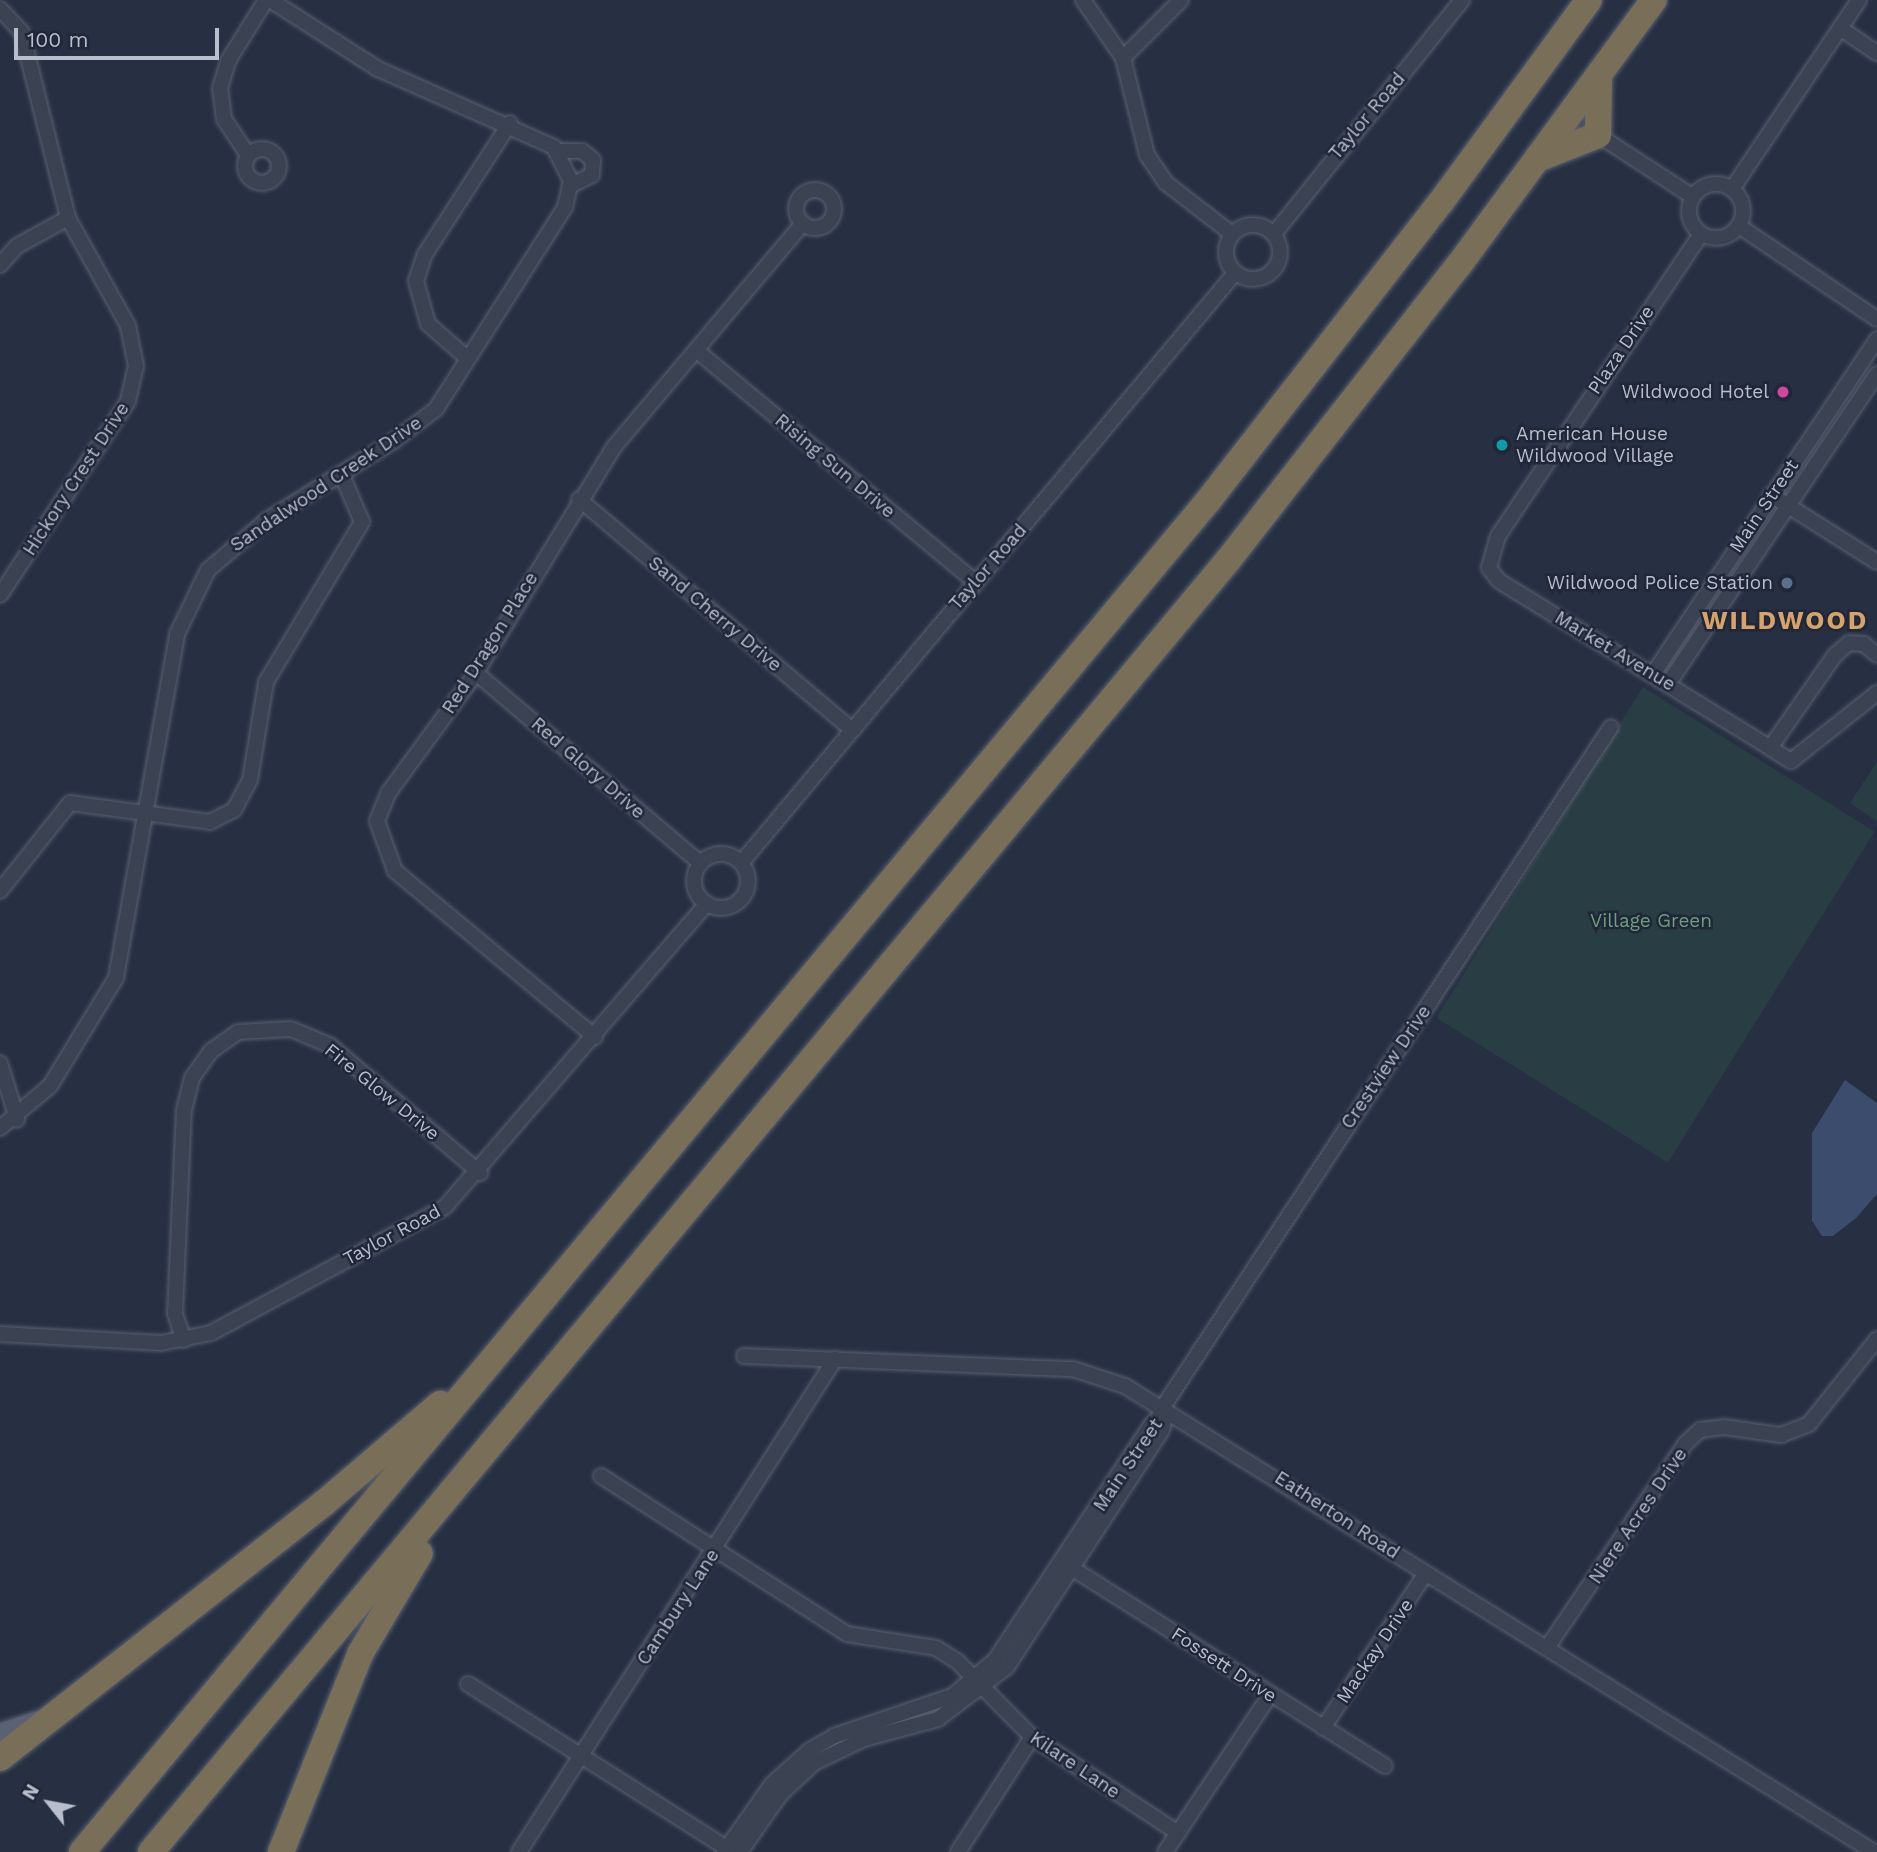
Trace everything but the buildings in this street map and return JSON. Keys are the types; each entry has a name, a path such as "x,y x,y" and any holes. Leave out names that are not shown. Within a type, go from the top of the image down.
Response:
{"highway":[{"path":"82,1852 1200,511 1394,263 1589,0"},
{"path":"151,1852 1213,578 1539,158 1654,0"},
{"path":"1539,158 1598,135 1599,75"},
{"path":"0,1758 25,1743 52,1716 324,1503 499,1352"},
{"path":"281,1852 360,1654 463,1479"}],"main road":[{"path":"0,1735 52,1716"}],"street":[{"path":"248,155 224,120 220,88 228,61 268,0 379,69 510,123 560,151 582,151 593,160 592,174 569,186 560,151"},
{"path":"1083,0 1124,58 1147,155 1166,183 1232,234"},
{"path":"1124,58 1181,0"},
{"name":"Taylor Road","path":"1274,234 1462,0"},
{"path":"1732,188 1859,0"},
{"name":"Hickory Crest Drive","path":"0,9 22,33 68,218 128,326 135,349 134,383 128,401 0,595"},
{"path":"1840,28 1877,52"},
{"path":"468,359 428,324 416,281 425,254 510,123"},
{"path":"1598,135 1693,197"},
{"path":"1710,184 1732,188 1742,202 1739,226 1722,238 1701,233 1690,217 1693,197 1710,184"},
{"name":"Sandalwood Creek Drive","path":"0,1128 17,1118 50,1086 107,1000 116,978 177,634 208,570 267,520 342,475 436,409 565,207 569,186"},
{"path":"0,265 17,246 68,218"},
{"name":"Red Dragon Place","path":"595,1037 395,871 383,848 377,821 389,792 476,673 579,499 614,447 803,223"},
{"path":"1253,224 1274,234 1280,248 1274,270 1253,279 1235,272 1226,256 1232,234 1253,224"},
{"path":"1739,226 1877,319"},
{"name":"Plaza Drive","path":"1496,538 1701,233"},
{"name":"Taylor Road","path":"742,862 1235,272"},
{"name":"Main Street","path":"1653,674 1877,339"},
{"name":"Rising Sun Drive","path":"696,350 974,582"},
{"name":"Main Street","path":"1668,684 1877,374"},
{"path":"0,891 71,803 210,822 242,799 250,780 267,682 362,522 342,475"},
{"path":"1771,495 1877,562"},
{"name":"Sand Cherry Drive","path":"579,499 851,729"},
{"name":"Market Avenue","path":"1496,538 1489,559 1493,575 1791,761 1877,693"},
{"path":"1770,748 1835,654 1849,643 1864,644 1877,656"},
{"name":"Red Glory Drive","path":"476,673 700,863"},
{"name":"Crestview Drive","path":"1165,1408 1611,727"},
{"path":"721,853 742,862 748,876 742,898 722,908 707,904 694,885 700,863 721,853"},
{"name":"Taylor Road","path":"0,1334 183,1336 247,1316 445,1207 480,1173 707,904"},
{"name":"Fire Glow Drive","path":"183,1336 175,1325 184,1110 192,1078 211,1051 238,1032 290,1029 331,1046 480,1173"},
{"path":"0,1063 17,1118"},
{"name":"Niere Acres Drive","path":"1547,1648 1686,1443 1700,1430 1724,1427 1781,1435 1809,1424 1877,1339"},
{"name":"Eatherton Road","path":"744,1356 1073,1369 1116,1382 1165,1408 1874,1852"},
{"name":"Cambury Lane","path":"519,1852 835,1359"},
{"name":"Main Street","path":"730,1851 772,1784 810,1750 863,1725 923,1710 975,1684 1070,1566 1151,1425 1165,1408"},
{"name":"Kilare Lane","path":"601,1476 847,1634 936,1648 1032,1737 1178,1833"},
{"name":"Fossett Drive","path":"1070,1566 1385,1766"},
{"name":"Mackay Drive","path":"1323,1728 1426,1573"},
{"path":"468,1684 730,1851"},
{"path":"1165,1852 1270,1695"},
{"path":"958,1852 1032,1737"}],"green space":[{"name":"Village Green","path":"1643,687 1875,832 1668,1162 1436,1018"},
{"path":"1877,762 1877,821 1850,803"}],"water":[{"path":"1845,1080 1877,1103 1877,1194 1856,1218 1833,1236 1822,1236 1812,1221 1812,1133"}],"place":[{"name":"Wildwood Hotel","path":"1783,392"},
{"name":"American House Wildwood Village","path":"1502,445"},
{"name":"Wildwood Police Station","path":"1787,583"}],"district":[{"name":"WILDWOOD","path":"1785,621"}]}
